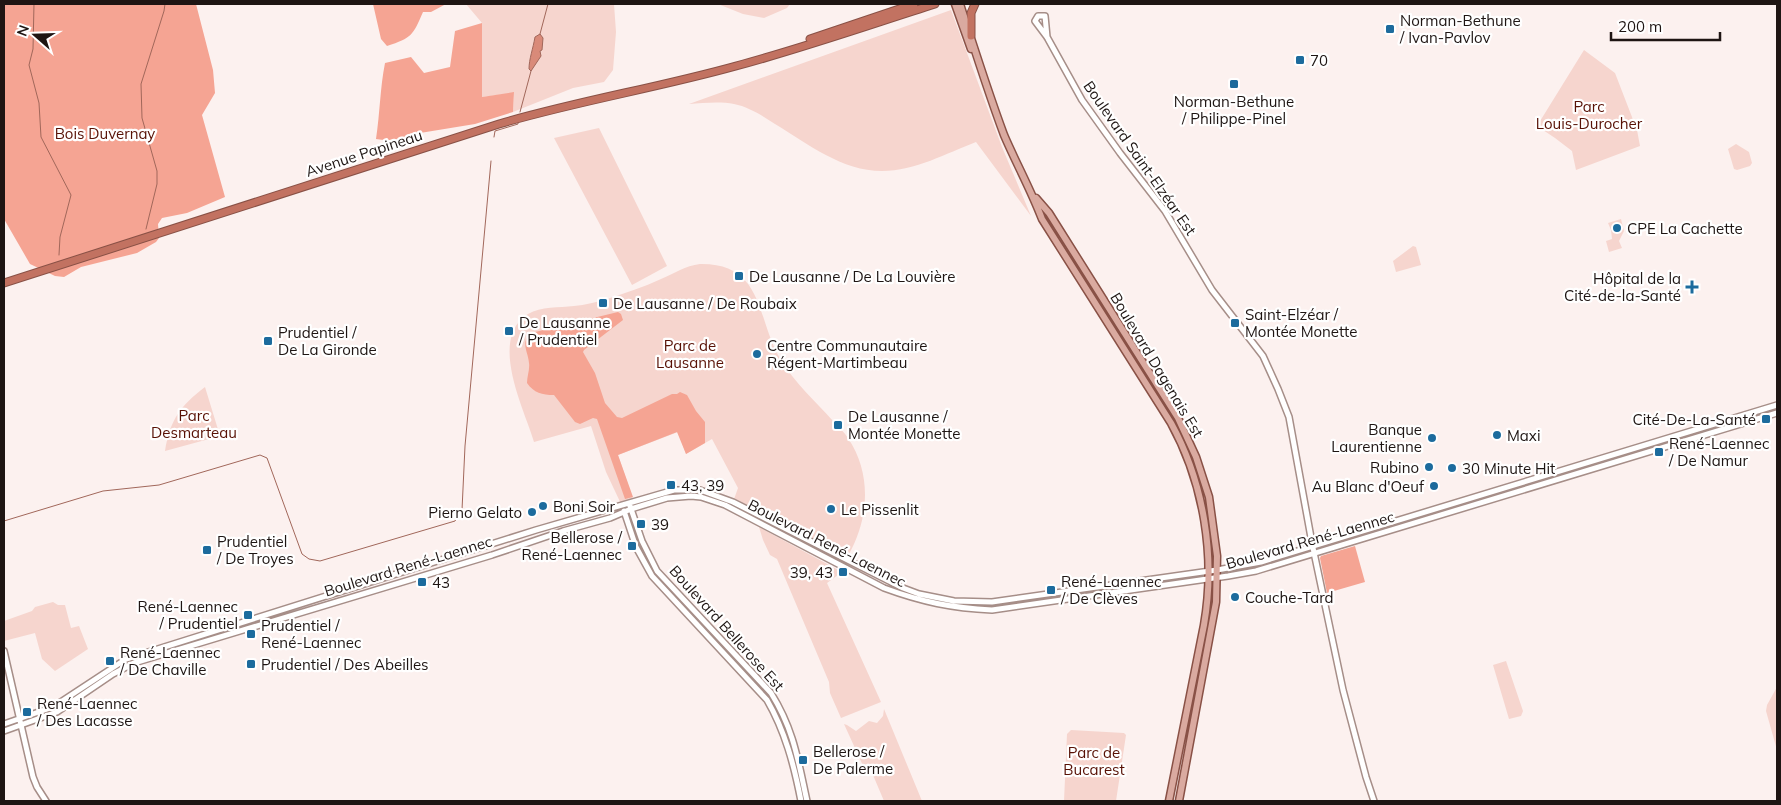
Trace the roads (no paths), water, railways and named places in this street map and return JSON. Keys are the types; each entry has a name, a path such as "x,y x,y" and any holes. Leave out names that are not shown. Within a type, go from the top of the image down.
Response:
{"highway":[{"name":"Avenue Papineau","path":"737,66 831,31 914,4"},
{"name":"Avenue Papineau","path":"4,283 530,115 737,66 935,4"},
{"path":"971,36 971,13 975,4"}],"main road":[{"name":"Boulevard Dagenais Est","path":"954,4 966,38 984,77"},
{"name":"Boulevard Dagenais Est","path":"960,4 1005,136 1042,219 1162,409 1181,443 1193,473 1202,508 1207,543 1208,579 1205,620 1169,801"},
{"name":"Boulevard Dagenais Est","path":"1033,196 1049,213 1183,426 1200,466 1209,498 1215,538 1217,574 1213,618 1179,801"}],"street":[{"name":"Boulevard Saint-Elzéar Est","path":"1046,37 1082,100 1165,212 1212,290 1263,356 1289,417 1313,546 1344,692 1374,801"},
{"name":"Boulevard René-Laennec","path":"4,724 53,707 126,659 536,530 622,506 691,496 711,500 725,505 884,588 925,602 954,607 992,610 1208,579 1217,574 1777,405"},
{"name":"Boulevard René-Laennec","path":"4,731 57,712 113,674 134,663 492,555 624,513 630,506 674,490 710,493 733,502 893,584 919,594 954,601 992,602 1208,572 1217,574 1256,571 1777,412"},
{"name":"Boulevard Bellerose Est","path":"622,506 636,547 652,576 767,700 778,719 790,751 801,801"},
{"name":"Boulevard Bellerose Est","path":"630,506 642,542 657,571 772,693 784,712 796,747 807,801"},
{"path":"4,651 33,777 36,787 46,801"}],"waterway":[{"path":"34,4 33,49 29,65 39,103 41,137 71,195 60,237 59,255"},
{"path":"146,229 157,184 157,171 142,118 141,84 165,4"},
{"path":"540,34 548,4"},
{"path":"520,112 531,71"},
{"path":"494,137 495,131 518,124 518,122"},
{"path":"4,521 103,491 159,485 260,455 267,458 302,554 309,559 320,561 455,521 462,510 465,446 491,161"}],"place":[{"name":"Norman-Bethune / Ivan-Pavlov","path":"1390,29"},
{"name":"70","path":"1300,60"},
{"name":"Norman-Bethune / Philippe-Pinel","path":"1234,84"},
{"name":"CPE La Cachette","path":"1617,228"},
{"name":"De Lausanne / De La Louvière","path":"739,276"},
{"name":"Hôpital de la Cité-de-la-Santé","path":"1692,287"},
{"name":"De Lausanne / De Roubaix","path":"603,303"},
{"name":"Saint-Elzéar / Montée Monette","path":"1235,323"},
{"name":"De Lausanne / Prudentiel","path":"509,331"},
{"name":"Prudentiel / De La Gironde","path":"268,341"},
{"name":"Centre Communautaire Régent-Martimbeau","path":"757,354"},
{"name":"Cité-De-La-Santé","path":"1766,419"},
{"name":"De Lausanne / Montée Monette","path":"838,425"},
{"name":"Maxi","path":"1497,435"},
{"name":"Banque Laurentienne","path":"1432,438"},
{"name":"René-Laennec / De Namur","path":"1659,452"},
{"name":"Rubino","path":"1429,467"},
{"name":"30 Minute Hit","path":"1452,468"},
{"name":"43, 39","path":"671,485"},
{"name":"Au Blanc d'Oeuf","path":"1434,486"},
{"name":"Boni Soir","path":"543,506"},
{"name":"Le Pissenlit","path":"831,509"},
{"name":"Pierno Gelato","path":"532,512"},
{"name":"39","path":"641,524"},
{"name":"Bellerose / René-Laennec","path":"632,546"},
{"name":"Prudentiel / De Troyes","path":"207,550"},
{"name":"39, 43","path":"843,572"},
{"name":"43","path":"422,582"},
{"name":"René-Laennec / De Clèves","path":"1051,590"},
{"name":"Couche-Tard","path":"1235,597"},
{"name":"René-Laennec / Prudentiel","path":"248,615"},
{"name":"Prudentiel / René-Laennec","path":"251,634"},
{"name":"René-Laennec / De Chaville","path":"110,661"},
{"name":"Prudentiel / Des Abeilles","path":"251,664"},
{"name":"René-Laennec / Des Lacasse","path":"27,712"},
{"name":"Bellerose / De Palerme","path":"803,760"}],"park label":[{"name":"Parc Louis-Durocher","path":"1589,114"},
{"name":"Bois Duvernay","path":"105,133"},
{"name":"Parc de Lausanne","path":"690,354"},
{"name":"Parc Desmarteau","path":"194,424"},
{"name":"Parc de Bucarest","path":"1094,760"}]}
